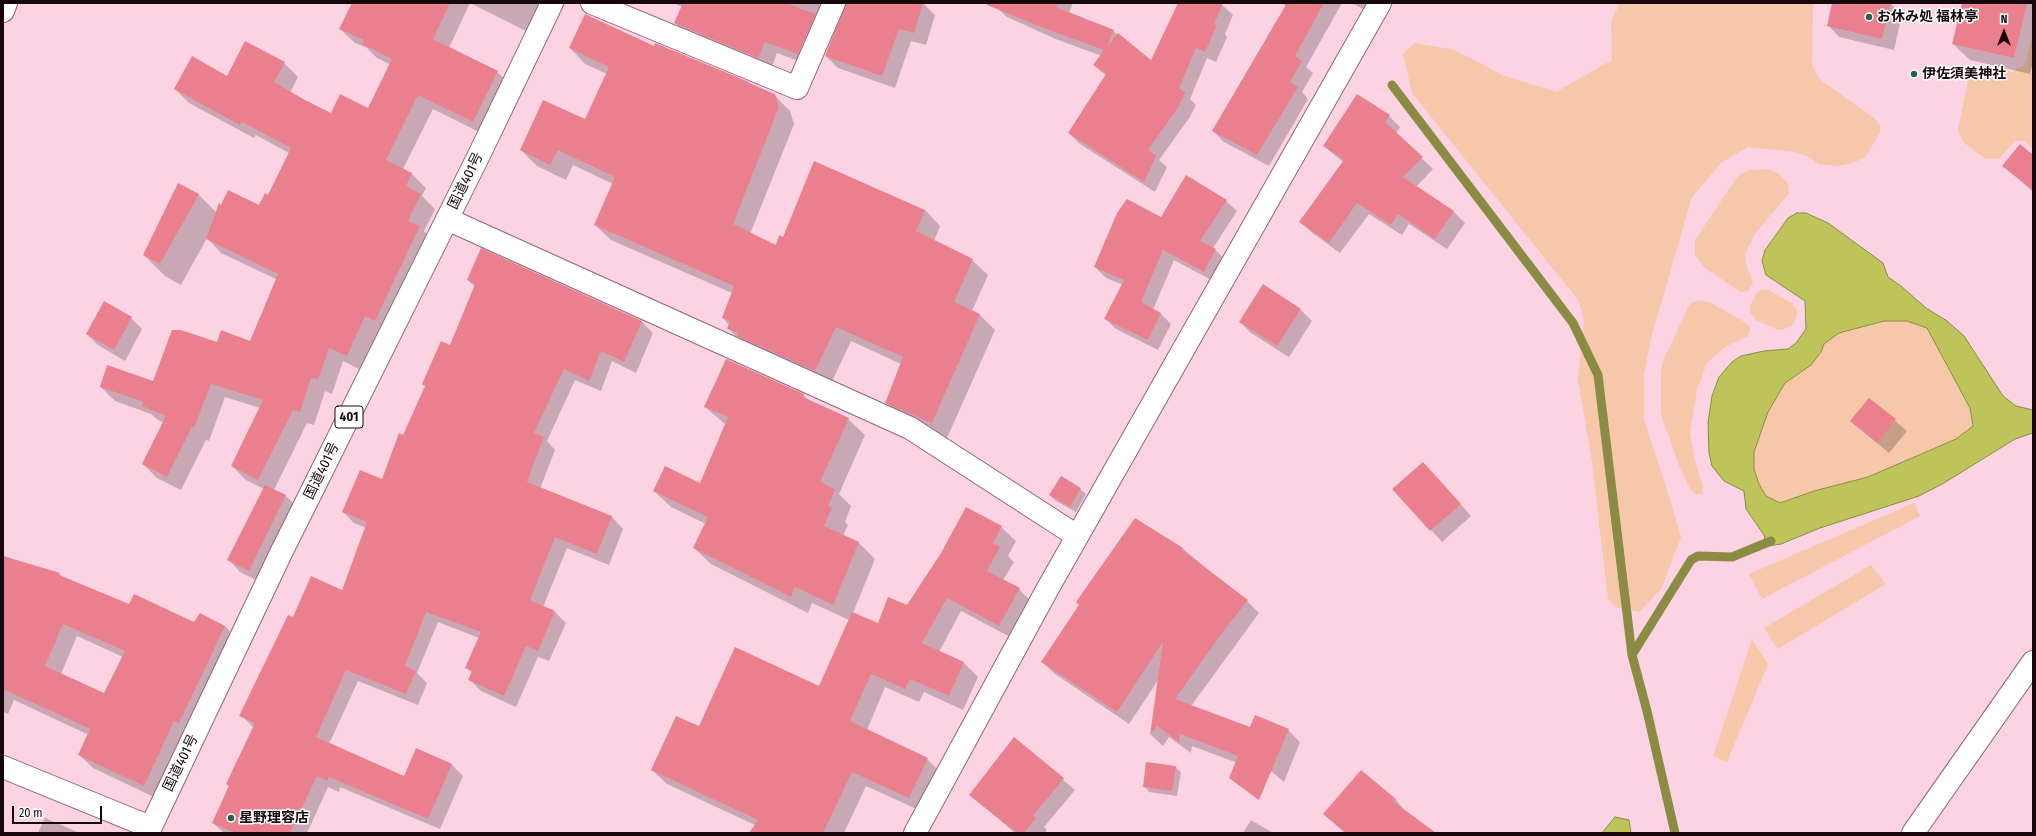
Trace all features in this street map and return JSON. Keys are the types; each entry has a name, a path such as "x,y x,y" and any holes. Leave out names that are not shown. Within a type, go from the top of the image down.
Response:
{"main road":[{"path":"3,11 6,3"},
{"name":"国道401号","path":"149,830 280,555 447,219 552,3"},
{"path":"592,3 797,88 834,3"},
{"path":"915,833 1077,536 1380,3"},
{"path":"447,219 910,428 1077,536"},
{"path":"1913,833 2033,662"},
{"path":"3,767 149,830"}],"shaded area":[{"path":"1620,3 1813,3 1812,64 1819,79 1874,118 1880,125 1880,133 1865,157 1853,163 1838,166 1819,164 1809,157 1795,152 1748,147 1721,163 1692,197 1651,338 1644,374 1644,420 1681,537 1661,589 1639,612 1615,607 1608,599 1592,462 1578,379 1584,320 1579,301 1412,93 1403,54 1415,43 1455,50 1502,75 1556,92 1612,60 1611,21"},
{"path":"2033,32 2033,149 2024,141 2015,141 1999,159 1986,159 1963,142 1958,130 1969,76 1980,68 2013,72 2025,64"},
{"path":"1765,169 1776,172 1783,178 1788,184 1789,194 1756,232 1746,252 1745,261 1753,283 1748,291 1740,292 1704,267 1695,255 1695,240 1737,177 1749,170"},
{"path":"1797,213 1806,213 1828,223 1883,263 1888,277 1901,286 1926,308 1947,321 1964,336 2003,396 2016,406 2033,410 2033,433 2015,439 1944,483 1919,496 1820,528 1781,544 1762,547 1757,544 1765,540 1764,535 1746,509 1744,491 1724,481 1712,466 1709,453 1708,423 1712,396 1719,377 1732,362 1741,356 1764,351 1788,349 1796,343 1806,329 1805,301 1766,275 1762,261 1765,250 1788,218","holes":["1884,321 1907,321 1927,328 1970,408 1973,426 1956,439 1868,477 1814,491 1780,503 1766,496 1759,484 1754,469 1754,452 1768,412 1785,383 1811,365 1821,352 1824,344 1839,333"]},
{"path":"1768,290 1792,303 1797,310 1797,316 1791,327 1778,330 1756,320 1750,312 1750,306 1757,292"},
{"path":"1698,300 1709,302 1748,324 1750,329 1748,336 1725,347 1707,363 1697,390 1690,433 1695,461 1703,487 1702,494 1696,494 1689,487 1680,468 1661,414 1661,371 1664,359 1689,305"},
{"path":"1884,321 1907,321 1927,328 1970,408 1973,426 1956,439 1868,477 1814,491 1780,503 1766,496 1759,484 1754,469 1754,452 1768,412 1785,383 1811,365 1821,352 1824,344 1839,333"},
{"path":"1914,503 1920,516 1762,599 1749,574"},
{"path":"1871,565 1886,584 1778,649 1764,628"},
{"path":"1752,639 1768,664 1727,762 1713,756"},
{"path":"1615,817 1629,820 1631,833 1602,833"}],"building":[{"path":"352,3 450,3 433,39 498,71 473,122 418,95 386,160 412,173 406,186 421,194 408,221 420,226 375,321 365,316 347,356 329,348 318,380 311,378 300,412 293,410 258,480 231,466 263,400 211,384 194,428 192,427 167,477 142,464 166,416 142,406 144,402 100,387 107,365 153,381 172,330 181,330 217,342 221,330 250,341 278,274 206,239 219,203 221,205 228,190 259,205 265,193 268,195 291,148 242,122 240,125 174,89 192,56 227,76 245,41 285,62 274,82 305,100 331,113 340,94 368,108 392,59 362,44 364,40 339,29"},
{"path":"683,3 785,3 816,14 798,54 765,42 758,58 674,23"},
{"path":"846,3 923,3 914,33 899,29 882,76 825,56"},
{"path":"987,3 1058,3 1056,7 1114,30 1107,47 1118,33 1151,60 1178,3 1223,3 1214,24 1217,25 1205,52 1196,48 1179,88 1185,93 1179,106 1148,150 1156,156 1144,182 1068,133 1106,74 1093,65 1104,50 1046,29 987,5"},
{"path":"1287,3 1324,3 1295,56 1302,61 1290,82 1298,87 1257,155 1212,131"},
{"path":"1832,3 1891,3 1882,39 1827,26"},
{"path":"1962,3 2027,3 2014,58 1952,44"},
{"path":"585,14 654,46 655,43 775,94 779,107 733,224 776,245 779,235 783,237 814,161 925,210 916,231 973,259 954,302 980,314 932,423 885,403 903,357 836,327 815,371 737,336 738,333 727,329 730,321 722,318 734,286 594,225 615,177 558,150 550,165 520,150 543,100 585,119 609,67 569,48"},
{"path":"1357,94 1390,115 1385,122 1423,157 1403,177 1454,211 1435,239 1398,214 1391,225 1357,203 1329,243 1299,222 1344,160 1323,146"},
{"path":"2020,144 2033,155 2033,190 2002,166"},
{"path":"1186,175 1227,200 1200,241 1216,249 1204,272 1163,250 1141,302 1161,313 1148,340 1104,319 1124,280 1094,267 1117,213 1127,199 1161,217"},
{"path":"178,183 199,194 160,264 143,255"},
{"path":"481,248 642,321 624,362 601,351 589,381 564,369 534,433 544,437 527,482 612,516 597,554 555,537 530,600 555,611 538,651 526,646 504,696 468,680 472,671 465,668 481,632 426,612 405,666 416,671 406,694 346,670 316,737 404,776 416,748 452,764 428,819 329,777 327,781 317,776 290,833 235,833 212,823 229,786 226,784 255,723 239,716 288,615 293,617 311,576 342,590 367,522 342,512 360,470 382,479 399,433 403,435 425,386 422,384 441,341 450,345 475,284 467,280"},
{"path":"1263,284 1301,309 1277,346 1239,322"},
{"path":"104,301 132,317 114,350 86,334"},
{"path":"726,359 804,394 803,397 849,418 820,482 835,489 828,506 832,508 824,526 859,542 833,605 795,587 791,597 693,548 708,517 653,491 665,466 700,483 728,417 704,407"},
{"path":"1869,398 1896,419 1877,443 1850,421"},
{"path":"1423,462 1461,504 1430,531 1392,489"},
{"path":"1061,476 1081,488 1070,507 1049,495"},
{"path":"265,485 286,495 249,571 227,560"},
{"path":"966,507 1002,526 993,543 1000,547 987,571 1020,588 999,626 947,598 922,643 964,662 949,696 910,679 905,689 871,674 850,721 928,758 909,798 852,772 823,833 749,833 758,820 651,770 676,716 699,726 735,647 819,686 852,612 878,623 888,597 907,605 941,553"},
{"path":"1135,518 1183,548 1182,550 1248,600 1222,633 1175,699 1250,727 1255,715 1289,729 1259,800 1229,778 1238,756 1180,734 1179,742 1157,726 1150,735 1163,642 1117,712 1041,662 1079,605 1076,602"},
{"path":"3,556 60,573 59,575 129,604 134,594 194,622 200,613 225,626 179,723 174,721 144,786 78,755 90,729 3,689","holes":["63,624 125,651 104,693 45,666"]},
{"path":"1014,737 1064,778 1033,816 1036,818 1024,833 1017,833 969,795"},
{"path":"1146,762 1176,766 1172,791 1143,787"},
{"path":"1361,770 1396,799 1394,802 1436,833 1346,833 1323,814"}],"waterway":[{"path":"1392,85 1573,323 1598,375 1632,655 1647,711 1675,833"},
{"path":"1632,655 1691,560 1698,556 1732,557 1771,541"}],"place":[{"name":"お休み処 福林亭","path":"1869,17"},
{"name":"伊佐須美神社","path":"1914,74"},
{"name":"星野理容店","path":"231,818"}]}
